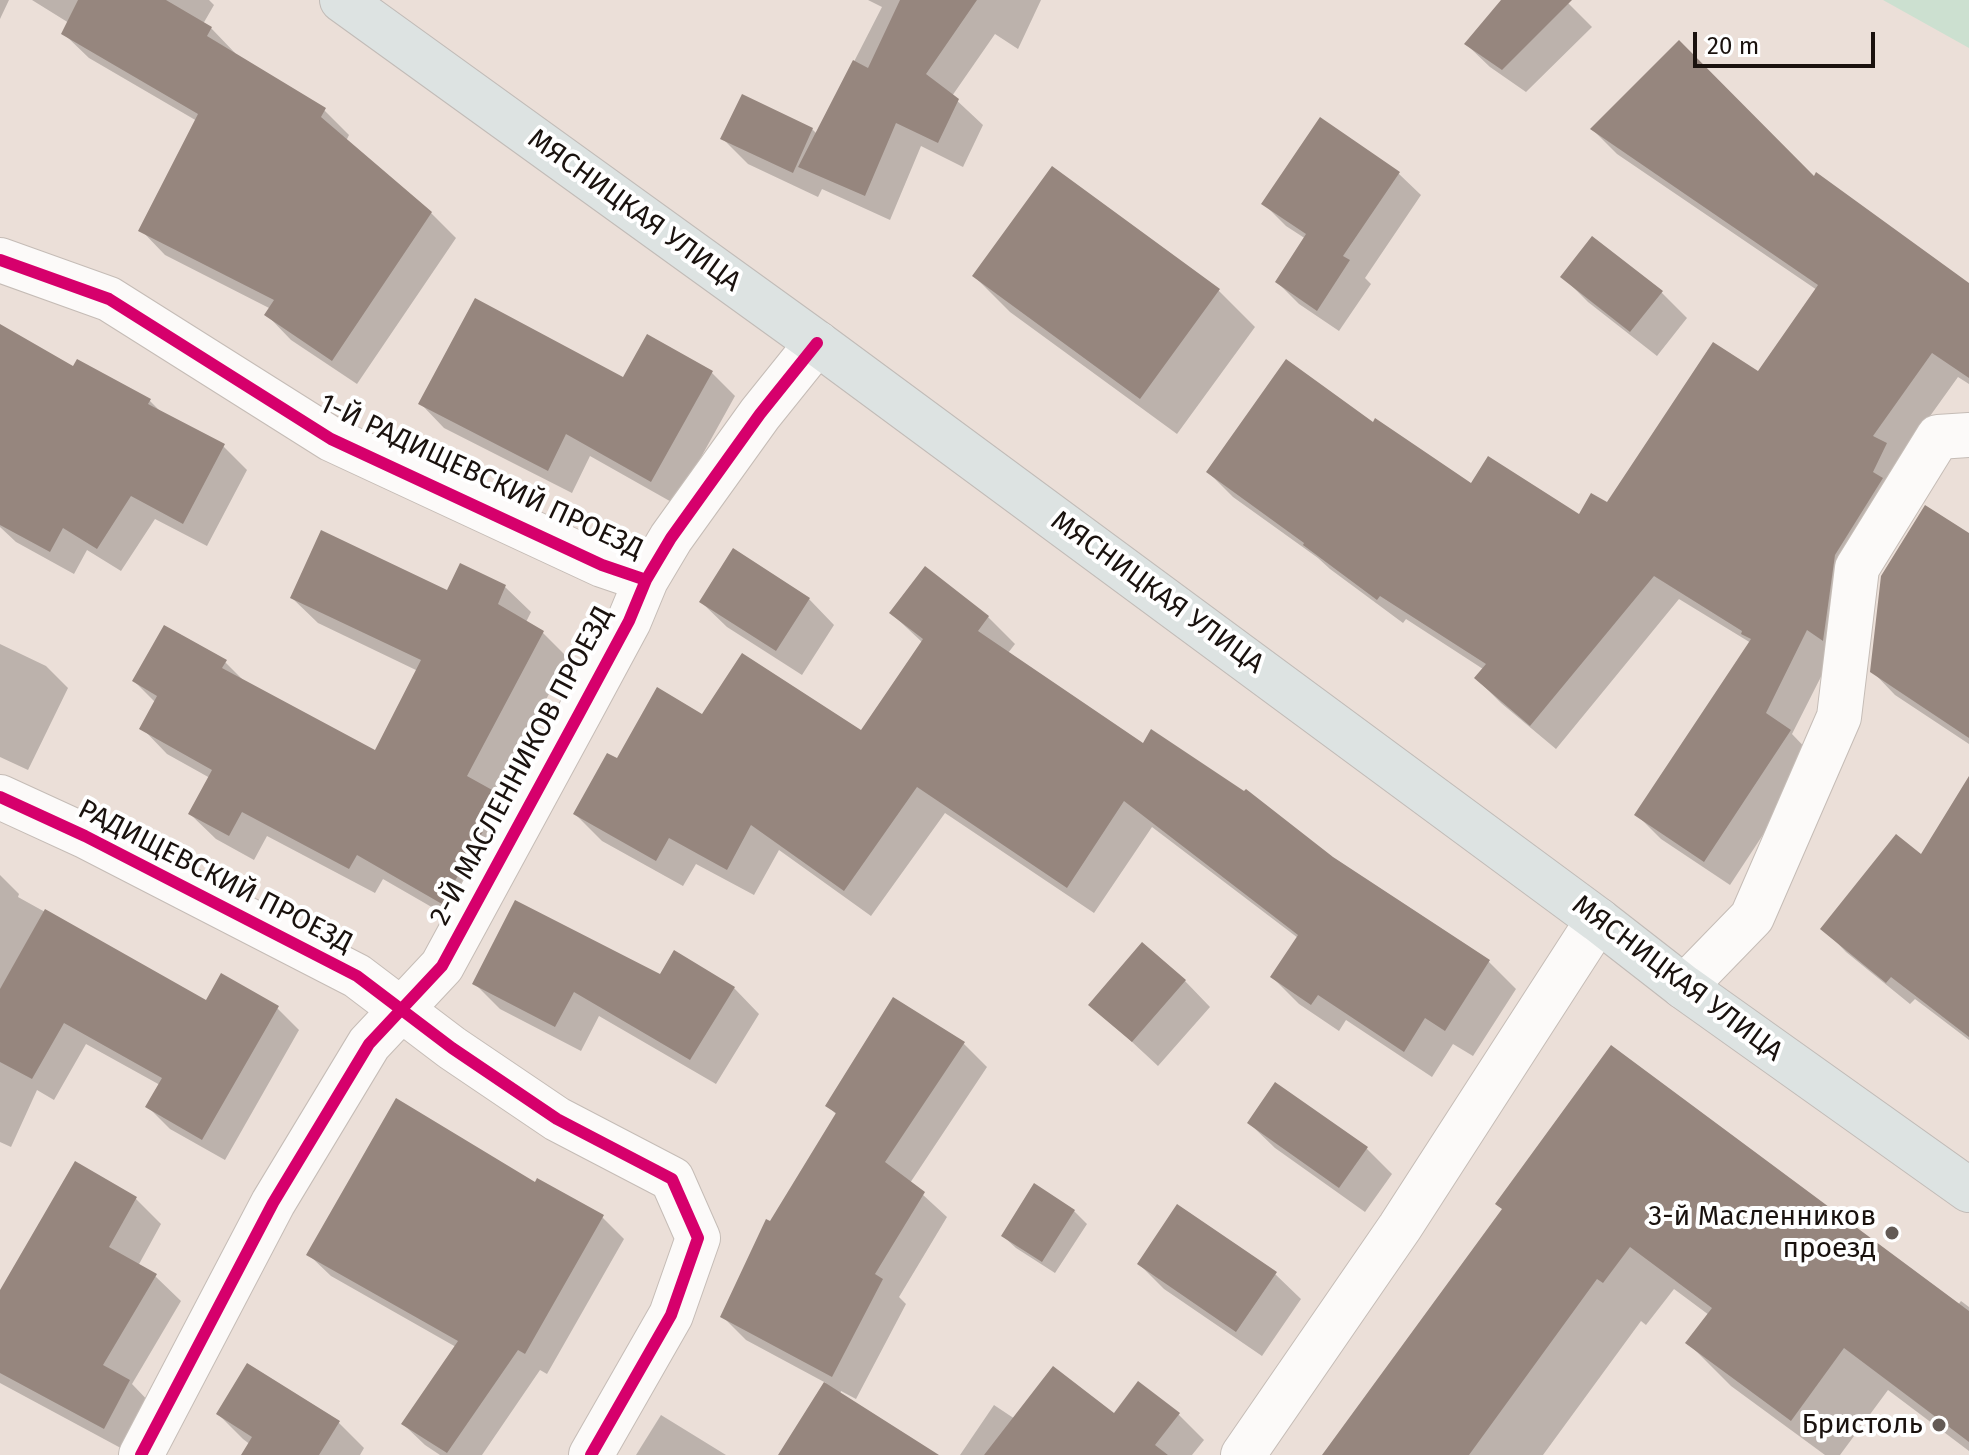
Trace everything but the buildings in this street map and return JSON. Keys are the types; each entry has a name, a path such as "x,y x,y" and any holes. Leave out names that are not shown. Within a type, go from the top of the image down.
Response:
{"main road":[{"name":"МЯСНИЦКАЯ УЛИЦА","path":"342,0 817,343 1598,920 1684,987 1969,1190"}],"street":[{"name":"1-Й РАДИЩЕВСКИЙ ПРОЕЗД","path":"0,260 109,299 331,439 602,565 646,580"},
{"name":"2-Й МАСЛЕННИКОВ ПРОЕЗД","path":"141,1455 273,1203 369,1044 442,966 671,538 760,414 817,343"},
{"path":"1684,987 1752,917 1839,717 1857,568 1938,437 1969,435"},
{"name":"РАДИЩЕВСКИЙ ПРОЕЗД","path":"0,797 85,836 357,976 401,1010"},
{"path":"1243,1455 1400,1227 1598,920"},
{"path":"401,1010 557,1119 672,1179 698,1238 671,1315 591,1455"}],"green space":[{"path":"1883,0 1969,0 1969,48"}],"cycle path":[{"path":"0,260 109,299 331,439 602,565 646,580"},
{"path":"141,1455 273,1203 369,1044 442,966 671,538 760,414 817,343"},
{"path":"0,797 85,836 357,976 452,1048 557,1119 672,1179 698,1238 671,1315 591,1455"}],"place":[{"name":"3-й Масленников проезд","path":"1892,1233"},
{"name":"Бристоль","path":"1939,1425"}]}
